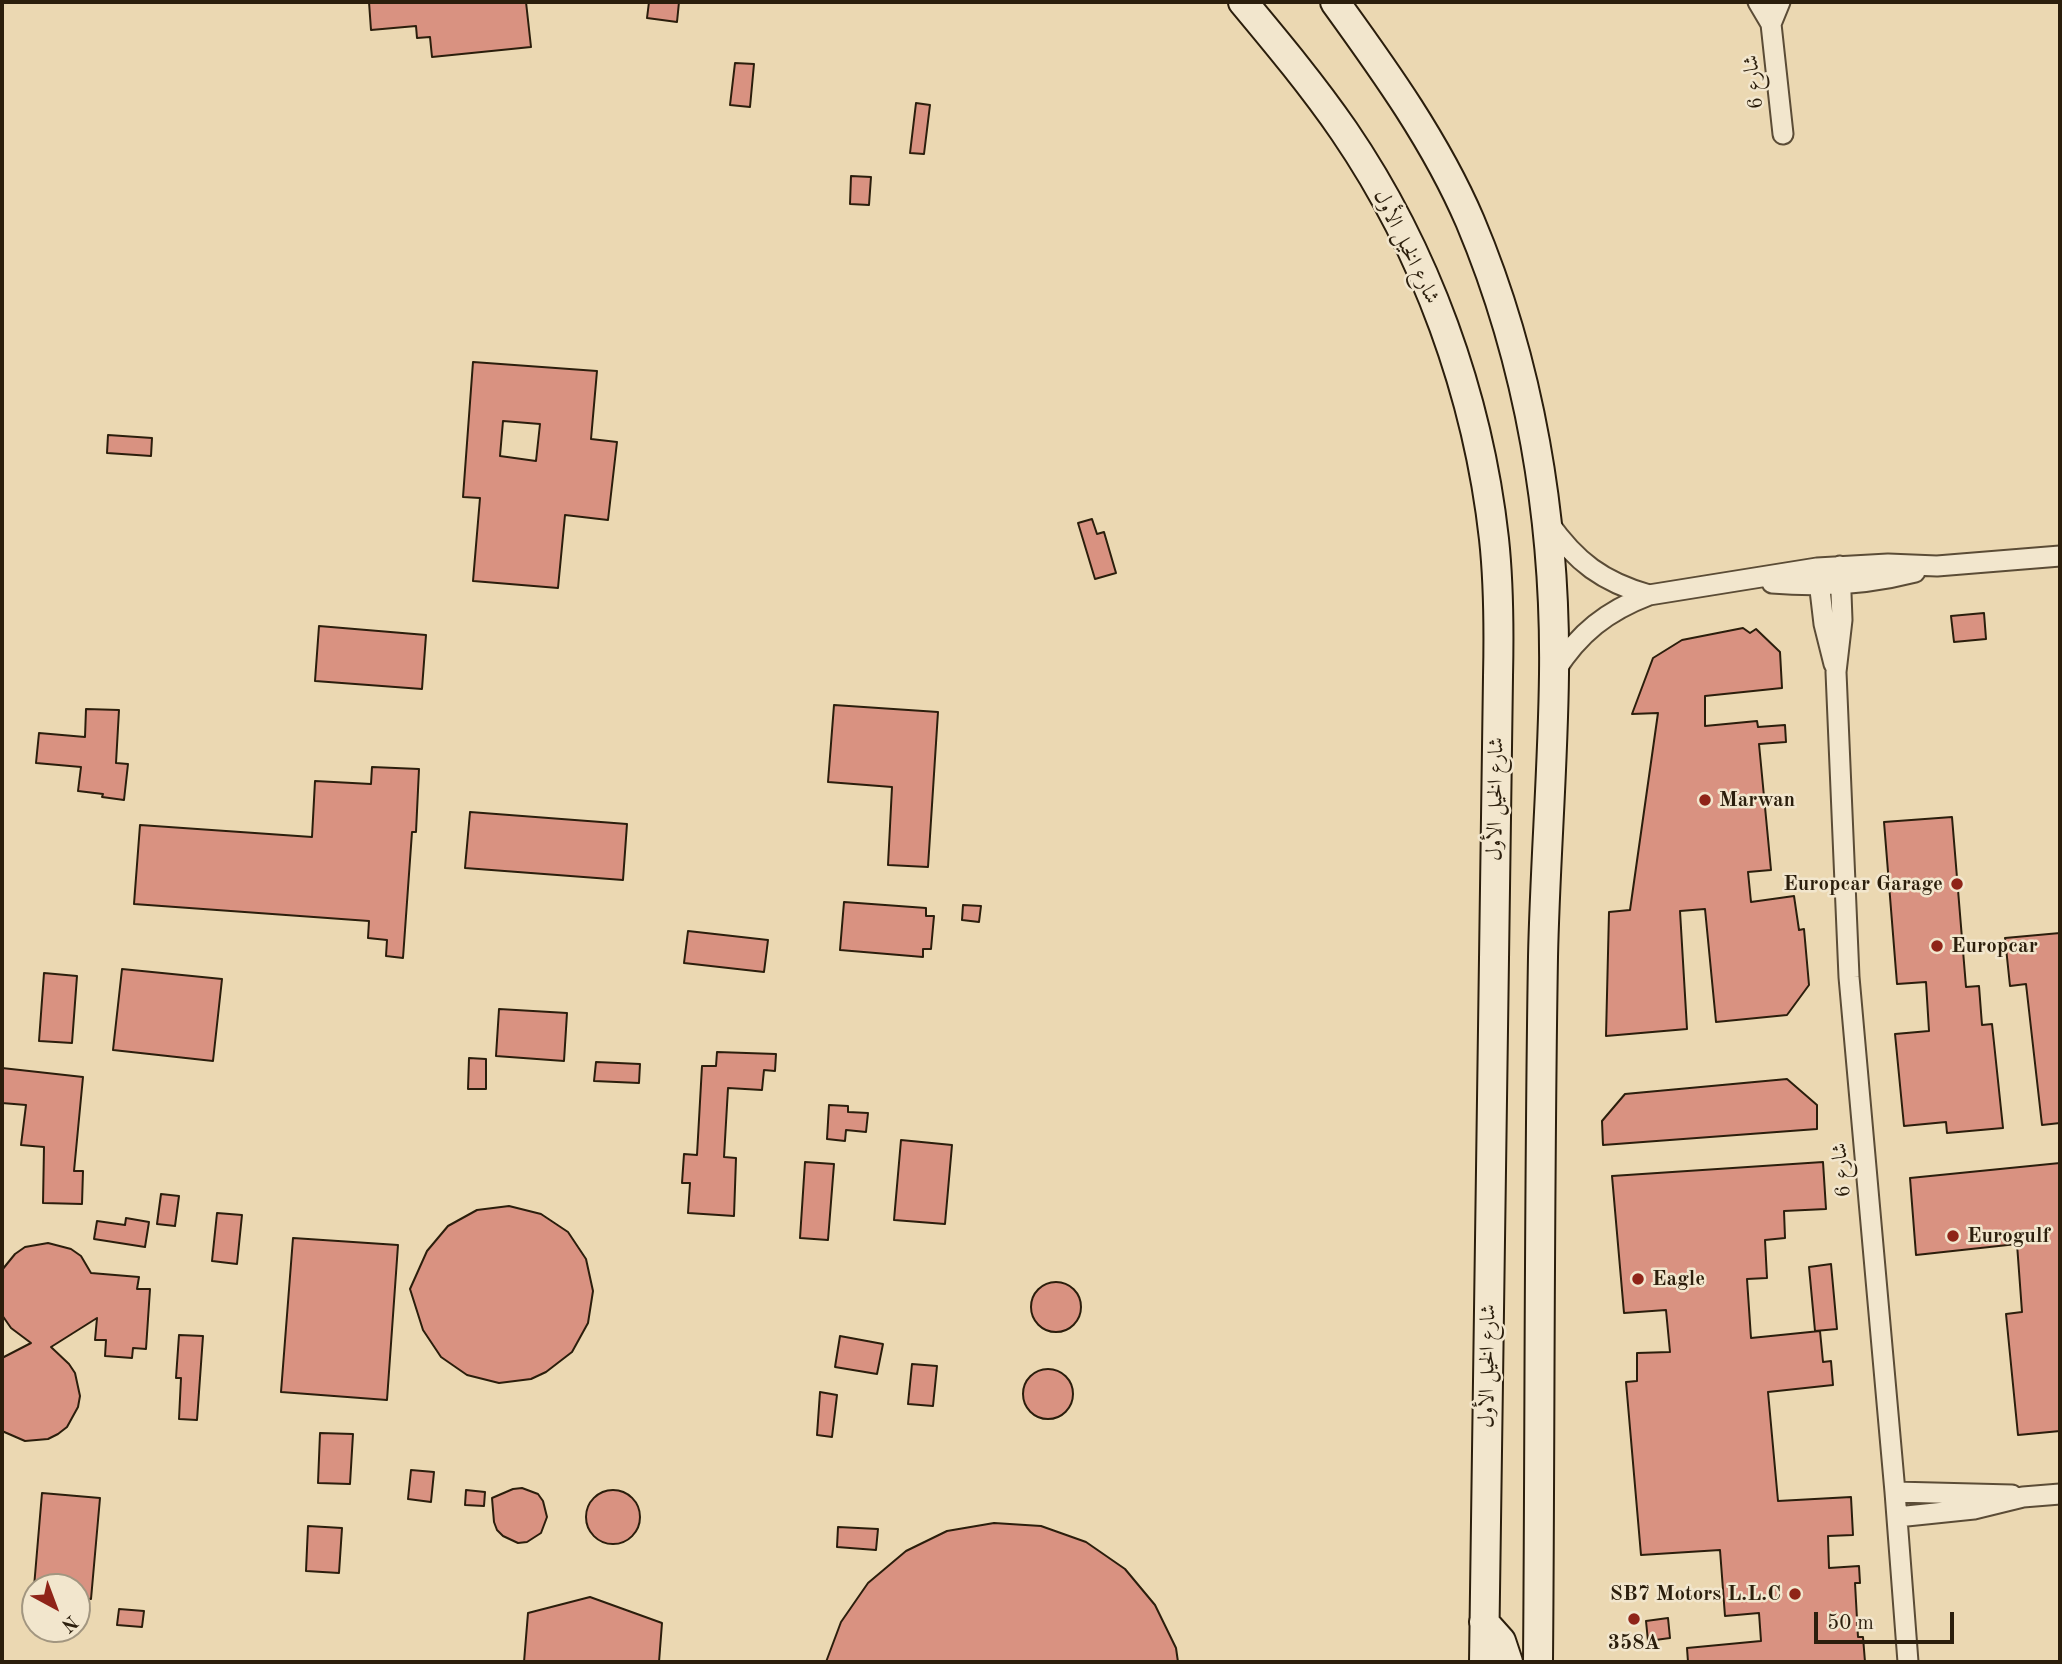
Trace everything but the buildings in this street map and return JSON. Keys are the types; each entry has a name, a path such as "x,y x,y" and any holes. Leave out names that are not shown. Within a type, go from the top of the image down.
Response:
{"main road":[{"name":"شارع الخيل الأول","path":"1243,2 1297,67 1345,133 1387,203 1424,276 1449,340 1469,405 1494,540 1499,608 1484,1662"},
{"path":"1335,2 1372,53 1426,138 1468,218 1514,340 1548,521 1554,672 1543,956 1538,1662"},
{"path":"1484,1622 1501,1641 1508,1662"}],"street":[{"name":"شارع 6","path":"1758,2 1771,24 1783,134"},
{"name":"شارع 6","path":"1771,24 1780,2"},
{"path":"1548,521 1572,552 1602,577 1649,596"},
{"path":"1554,672 1584,632 1615,610 1649,596 1752,580 1840,575 1888,564 1937,566 2060,556"},
{"name":"شارع 6","path":"1840,575 1842,620 1836,672 1851,1011 1908,1662"},
{"name":"شارع 6","path":"1818,576 1826,632 1836,672"},
{"path":"1895,1492 1986,1493 2023,1497 2060,1494"},
{"path":"1897,1517 1987,1507 2023,1497"}],"place":[{"name":"Marwan","path":"1705,800"},
{"name":"Europcar Garage","path":"1957,884"},
{"name":"Europcar","path":"1937,946"},
{"name":"Eurogulf","path":"1953,1236"},
{"name":"Eagle","path":"1638,1279"},
{"name":"SB7 Motors L.L.C","path":"1795,1594"},
{"name":"358A","path":"1634,1619"}]}
